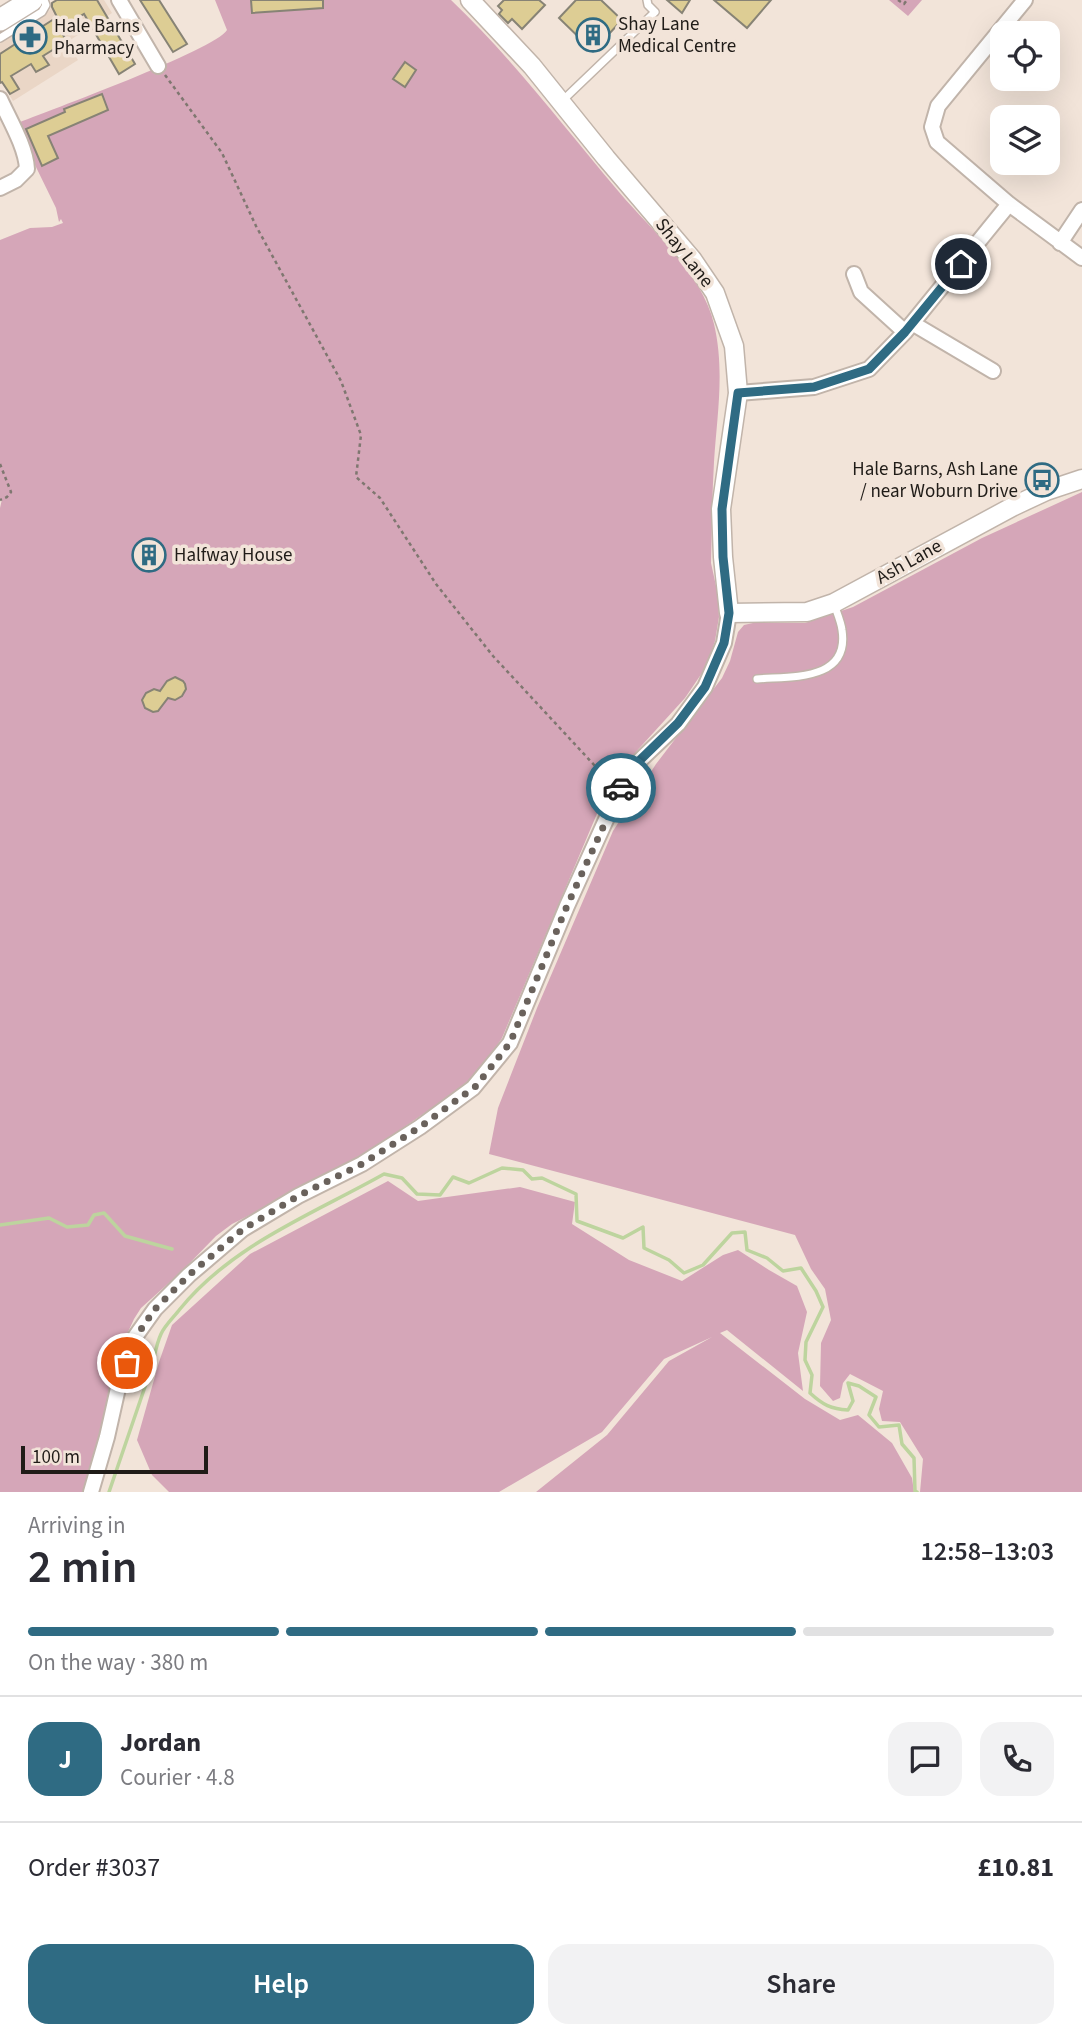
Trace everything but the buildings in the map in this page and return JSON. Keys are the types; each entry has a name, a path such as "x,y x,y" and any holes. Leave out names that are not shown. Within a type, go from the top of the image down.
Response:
{"main road":[{"path":"0,20 32,0"}],"street":[{"path":"119,0 158,66"},
{"name":"Shay Lane","path":"91,1492 118,1388 135,1338 155,1309 189,1275 243,1229 298,1196 362,1164 420,1127 476,1086 510,1043 619,790 637,763 678,723 705,687 724,643 729,613 723,557 722,509 738,393 734,346 715,293 692,259 532,66 470,0"},
{"path":"1026,0 938,106 932,128 937,142 1009,204 1082,258"},
{"path":"0,99 21,145 27,169 16,180 0,188"},
{"path":"738,393 814,387 869,369 909,328 1009,204"},
{"path":"1060,243 1082,210"},
{"path":"854,274 861,292 909,328 993,371"},
{"name":"Ash Lane","path":"729,613 807,612 834,603 1014,506 1046,491 1082,479"}],"lane":[{"path":"0,38 42,12 46,5 44,0"},
{"path":"561,103 655,12 647,0"},
{"path":"757,679 817,673 829,668 838,658 842,646 842,631 834,603"}],"path":[{"path":"898,0 904,4 907,0"},
{"path":"158,66 222,153 256,226 341,381 361,435 356,478 380,498 436,584 493,656 619,790"},
{"path":"0,464 11,492 0,500"}],"shaded area":[{"path":"54,0 104,0 112,13 67,42 78,60 13,101 0,80 0,42 49,11 50,3"},
{"path":"215,0 451,0 517,70 674,254 699,287 708,305 717,341 719,393 713,474 711,563 718,595 719,617 715,641 706,667 685,698 634,754 599,809 502,1038 482,1068 447,1100 370,1151 232,1224 141,1308 128,1332 85,1492 0,1492 0,240 30,228 52,227 63,223 61,219 59,222 56,208 15,124 163,65 216,39 227,30"},
{"path":"889,0 922,0 908,16"},
{"path":"1082,492 1082,1492 920,1492 923,1459 900,1422 882,1421 879,1409 883,1391 850,1374 843,1383 840,1398 833,1401 820,1386 821,1343 831,1320 825,1289 811,1269 795,1235 489,1154 498,1108 537,1008 613,831 656,764 722,678 738,632 744,625 805,623 853,607 982,538"},
{"path":"388,1181 418,1201 520,1187 575,1202 572,1224 629,1260 682,1281 723,1255 738,1250 797,1286 807,1312 798,1353 803,1391 727,1330 720,1333 805,1399 840,1420 858,1415 892,1443 912,1478 914,1492 536,1492 607,1435 669,1361 712,1337 664,1359 602,1432 499,1492 169,1492 152,1475 137,1440 172,1325 250,1254"}],"waterway":[{"path":"109,1492 161,1334 201,1286 224,1266 275,1232 384,1174 402,1178 417,1194 440,1195 453,1177 469,1183 502,1168 523,1170 532,1179 542,1178 576,1194 577,1221 623,1238 643,1227 644,1248 669,1260 684,1273 703,1265 732,1233 745,1232 747,1250 767,1258 783,1271 801,1268 823,1307 806,1342 805,1360 812,1375 810,1393 828,1406 848,1410 853,1401 848,1383 859,1386 876,1397 869,1415 879,1427 899,1425 902,1444 914,1458 917,1492"},
{"path":"0,1225 49,1218 67,1227 88,1225 94,1215 104,1213 125,1236 172,1249"}],"way so far":[{"path":"127,1363 135,1338 155,1309 189,1275 243,1229 298,1196 362,1164 420,1127 476,1086 510,1043 567,906 621,788"}],"place":[{"name":"Shay Lane Medical Centre","path":"593,35"},
{"name":"Hale Barns Pharmacy","path":"30,37"},
{"name":"Hale Barns, Ash Lane / near Woburn Drive","path":"1042,480"},
{"name":"Halfway House","path":"149,555"}],"route":[{"path":"621,788 637,763 678,723 705,687 724,643 729,613 723,557 722,509 738,393 814,387 869,369 905,332 961,264"}]}
